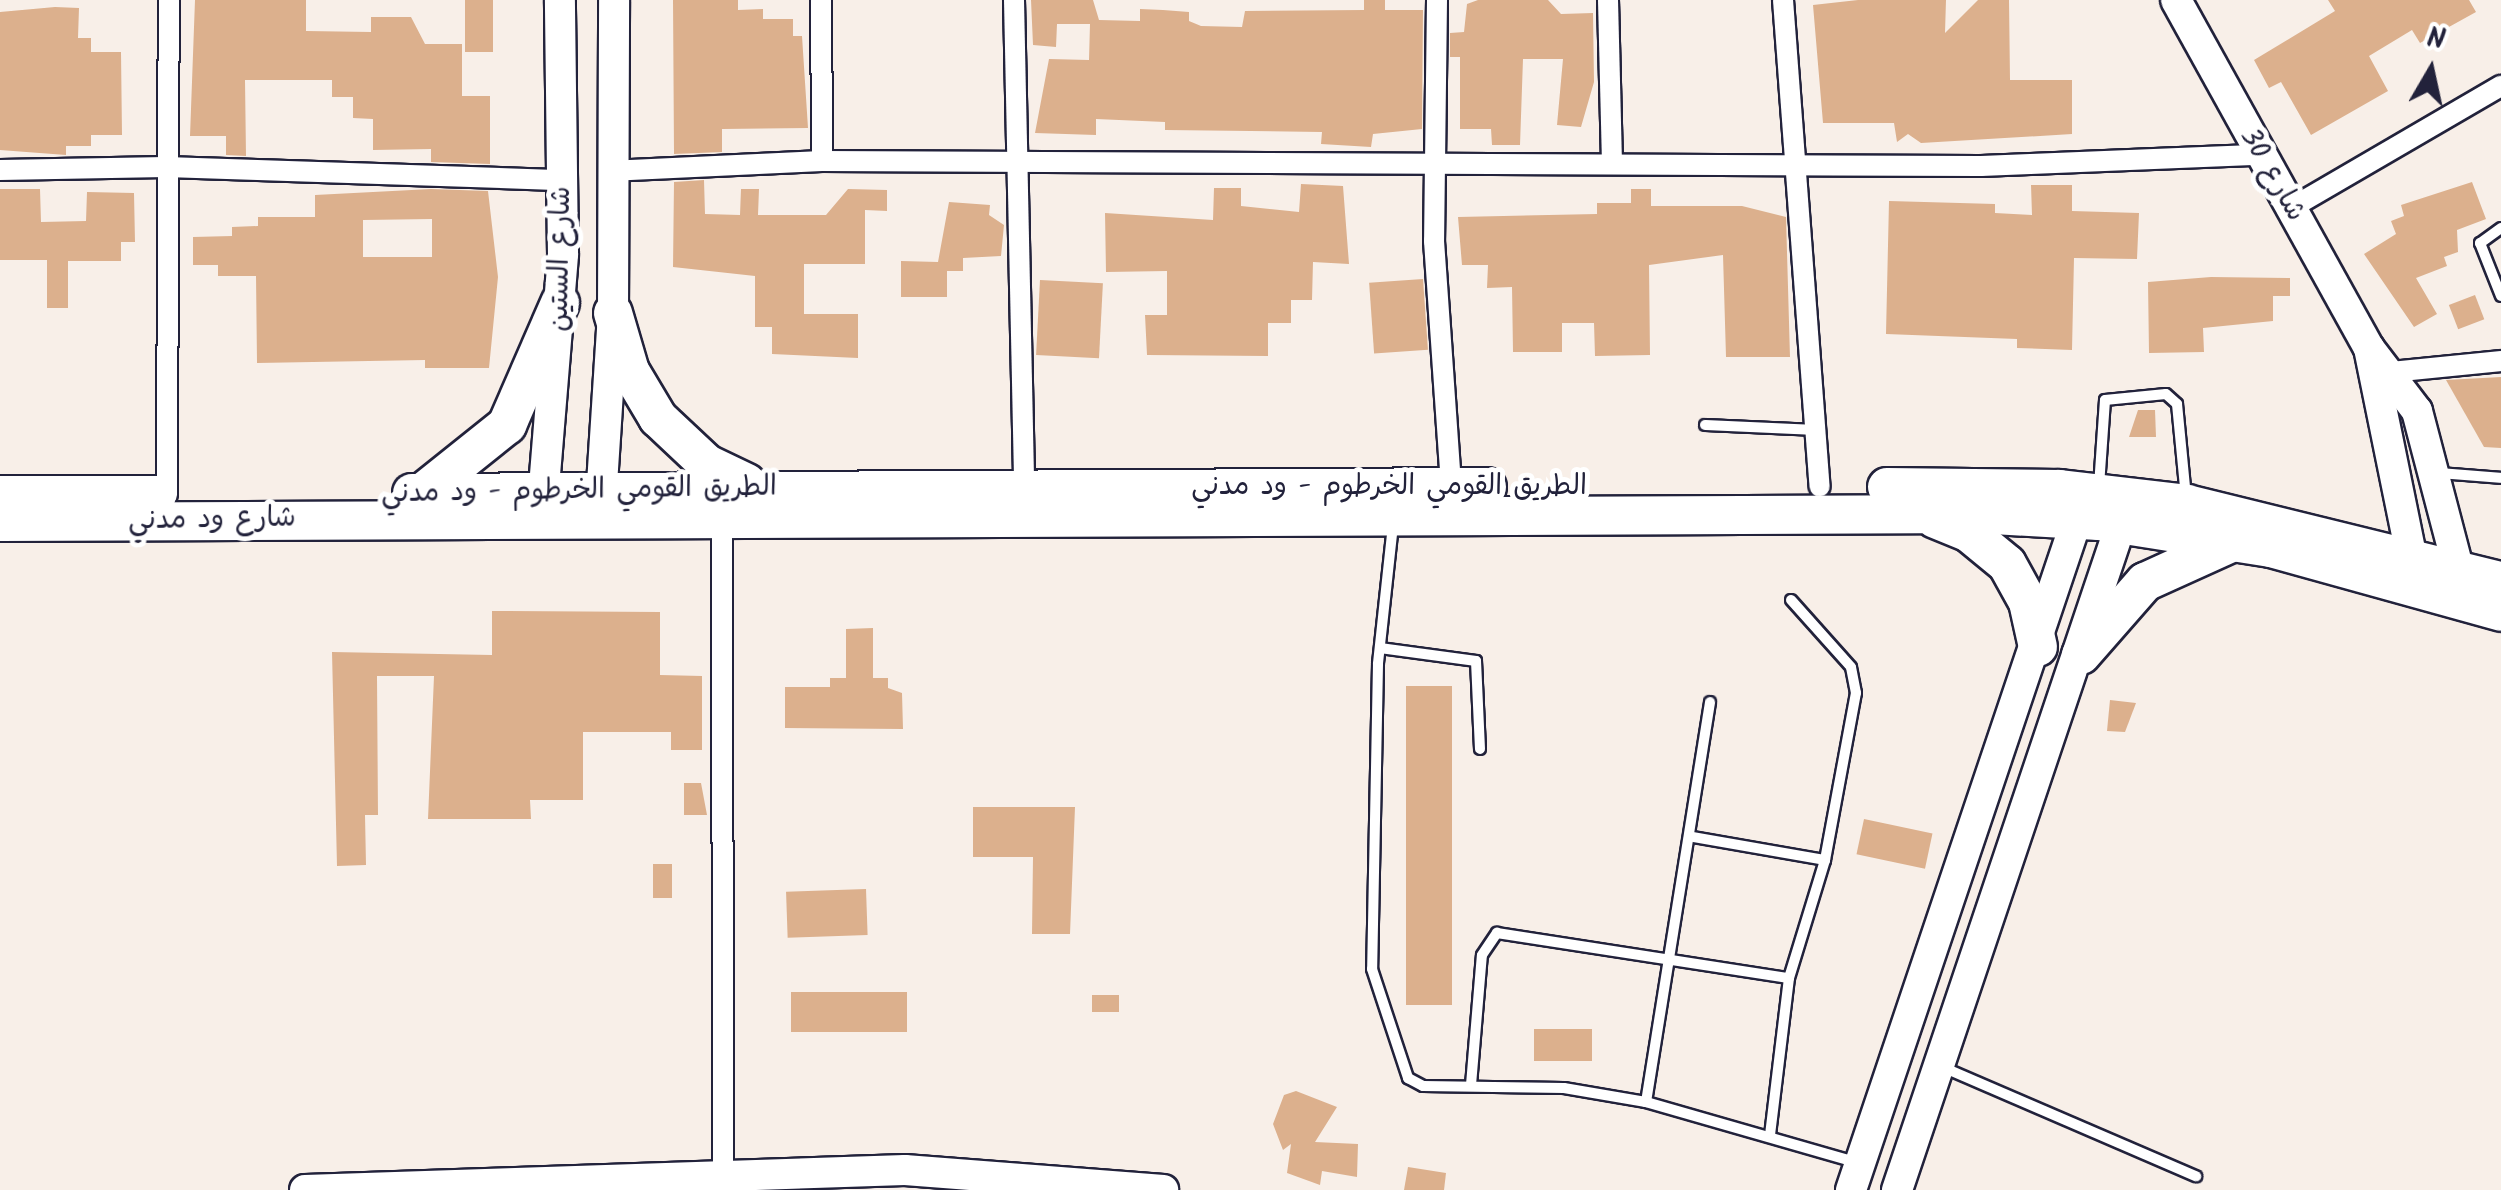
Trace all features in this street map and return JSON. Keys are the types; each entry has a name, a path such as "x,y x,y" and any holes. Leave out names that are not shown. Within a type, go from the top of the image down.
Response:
{"highway":[{"path":"424,505 507,425 560,303"},
{"path":"613,312 630,371 658,418 707,464 759,488"},
{"name":"الطريق القومي الخرطوم - ود مدني","path":"267,496 424,505 600,502 759,488 1820,487 2088,505 2122,524 2233,542 2501,612"},
{"name":"شارع ود مدني","path":"0,495 267,496"},
{"name":"الطريق القومي الخرطوم - ود مدني","path":"600,502 722,517 1918,513 2187,504 2412,555 2501,581"},
{"name":"شارع ود مدني","path":"0,522 424,505"},
{"path":"1918,513 1968,532 2007,564 2028,602 2038,647"},
{"path":"2081,655 2145,582 2233,542"}],"street":[{"path":"167,495 169,0"},
{"name":"شارع الستين","path":"543,502 563,254 560,0"},
{"name":"شارع الستين","path":"600,502 613,312 609,171 614,0"},
{"path":"821,0 822,161"},
{"path":"1014,0 1013,163 1024,488"},
{"path":"1437,0 1440,165 1434,241 1451,488"},
{"path":"1608,0 1612,161"},
{"path":"1783,0 1820,487"},
{"name":"شارع 30","path":"2176,0 2369,348 2418,412 2438,474 2458,567"},
{"path":"2291,208 2500,89"},
{"path":"609,171 822,161 1440,165 1612,161 1981,166 2260,155"},
{"path":"0,170 166,166 563,193 611,206"},
{"path":"563,254 612,252"},
{"name":"شارع 30","path":"2369,348 2412,555"},
{"path":"2391,372 2501,362"},
{"path":"1855,1176 2088,505"},
{"path":"722,517 722,1182"},
{"path":"1896,1190 2081,655 2122,524"},
{"path":"306,1190 722,1182 906,1170 1164,1190"}],"lane":[{"path":"2501,228 2480,243 2501,296"},
{"path":"2088,505 2106,400 2166,394 2177,404 2187,504"},
{"path":"1705,425 1817,430"},
{"path":"2438,474 2501,478"},
{"path":"1394,514 1380,648 1374,981 1408,1078 1423,1086 1564,1088 1646,1102 1770,1134 1855,1176"},
{"path":"1770,1134 1789,978 1824,860 1855,679 1791,600"},
{"path":"1380,648 1476,660 1480,749"},
{"path":"1646,1102 1694,837 1710,702"},
{"path":"1694,837 1824,860"},
{"path":"1472,1086 1482,954 1497,933 1672,956 1789,978"},
{"path":"1940,1066 2196,1176"}],"building":[{"path":"195,0 306,0 306,31 371,32 371,17 411,17 425,44 462,44 462,96 490,96 490,164 431,162 431,149 373,150 373,119 353,118 353,97 332,97 332,80 245,80 246,156 226,155 226,136 190,136"},
{"path":"465,0 493,0 493,52 465,52"},
{"path":"673,0 738,0 738,10 763,9 763,19 793,19 793,36 802,36 808,128 722,129 722,152 674,154"},
{"path":"1031,0 1093,0 1099,20 1140,21 1140,9 1189,12 1189,21 1201,26 1242,27 1245,11 1364,10 1364,0 1385,0 1385,10 1423,10 1422,129 1373,134 1371,147 1321,144 1322,132 1165,130 1165,122 1096,119 1096,135 1035,133 1049,59 1089,60 1090,24 1057,24 1056,47 1033,45"},
{"path":"1478,0 1548,0 1561,14 1593,13 1594,82 1581,127 1557,125 1563,59 1523,59 1520,145 1492,145 1491,129 1460,129 1460,57 1450,57 1450,33 1464,32 1467,4"},
{"path":"1858,0 1946,0 1945,33 1978,0 2009,0 2010,80 2072,80 2072,134 1921,143 1908,134 1897,142 1894,123 1823,123 1813,5"},
{"path":"2328,0 2469,0 2476,12 2420,43 2412,30 2369,56 2388,91 2311,135 2281,82 2269,88 2254,60 2335,11"},
{"path":"79,8 78,38 91,38 91,52 121,52 122,135 91,135 91,146 66,146 66,155 0,150 0,12"},
{"path":"704,180 705,214 740,215 741,189 759,189 758,215 826,215 848,189 887,190 887,211 865,210 865,264 804,264 804,314 858,314 858,358 772,354 772,327 755,327 755,276 673,267 674,182"},
{"path":"2472,182 2486,219 2457,230 2458,252 2444,257 2447,266 2416,278 2437,314 2414,327 2364,254 2396,234 2391,221 2404,216 2401,205"},
{"path":"1301,184 1343,186 1349,264 1313,262 1312,300 1291,300 1291,323 1268,323 1268,356 1147,355 1145,315 1167,315 1167,271 1106,272 1105,213 1213,220 1214,188 1241,188 1241,206 1299,212"},
{"path":"2031,185 2072,185 2072,211 2139,213 2137,259 2074,258 2072,350 2017,348 2017,339 1886,334 1889,201 1995,204 1995,213 2032,215"},
{"path":"0,189 40,189 41,222 86,221 87,192 134,193 135,242 121,242 121,261 68,261 68,308 47,308 47,260 0,260"},
{"path":"431,189 488,191 498,277 489,368 425,368 425,360 257,363 256,276 218,276 218,265 193,265 193,237 232,236 232,227 258,226 258,217 315,217 315,195","holes":["432,219 432,257 363,257 363,220"]},
{"path":"1631,189 1651,189 1651,206 1742,206 1786,217 1790,357 1726,357 1723,255 1649,265 1650,355 1595,356 1594,323 1562,323 1562,352 1513,352 1512,287 1487,288 1488,265 1462,265 1458,217 1597,214 1597,203 1631,203"},
{"path":"949,202 990,205 989,215 1004,225 1001,256 963,258 963,271 947,271 947,297 901,297 901,261 938,262"},
{"path":"2211,277 2290,278 2290,296 2273,296 2273,321 2203,328 2204,352 2149,353 2148,282"},
{"path":"1423,279 1428,350 1374,354 1369,283"},
{"path":"1040,280 1103,283 1099,358 1036,355"},
{"path":"2475,295 2484,319 2458,329 2449,305"},
{"path":"2501,377 2501,448 2484,447 2446,380"},
{"path":"2138,410 2155,410 2156,437 2129,437"},
{"path":"492,611 660,612 660,675 702,676 702,750 671,750 671,732 583,732 583,800 530,800 531,819 428,819 434,676 377,676 378,815 365,815 366,865 337,866 332,652 492,655"},
{"path":"873,628 873,678 888,678 888,688 902,693 903,729 785,728 785,687 830,687 830,678 846,678 846,629"},
{"path":"1406,686 1452,686 1452,1005 1406,1005"},
{"path":"2110,700 2136,703 2125,732 2107,731"},
{"path":"684,783 701,783 707,815 684,815"},
{"path":"973,807 1075,807 1070,934 1032,934 1033,857 973,857"},
{"path":"1864,819 1932,834 1925,869 1857,854"},
{"path":"653,864 672,864 672,898 653,898"},
{"path":"866,889 868,935 788,938 786,892"},
{"path":"791,992 907,992 907,1032 791,1032"},
{"path":"1092,995 1119,995 1119,1012 1092,1012"},
{"path":"1534,1029 1592,1029 1592,1061 1534,1061"},
{"path":"1296,1091 1337,1107 1315,1142 1358,1144 1357,1177 1322,1171 1320,1185 1287,1173 1291,1144 1283,1150 1273,1124 1284,1095"},
{"path":"1408,1167 1446,1173 1444,1190 1404,1190"}]}
